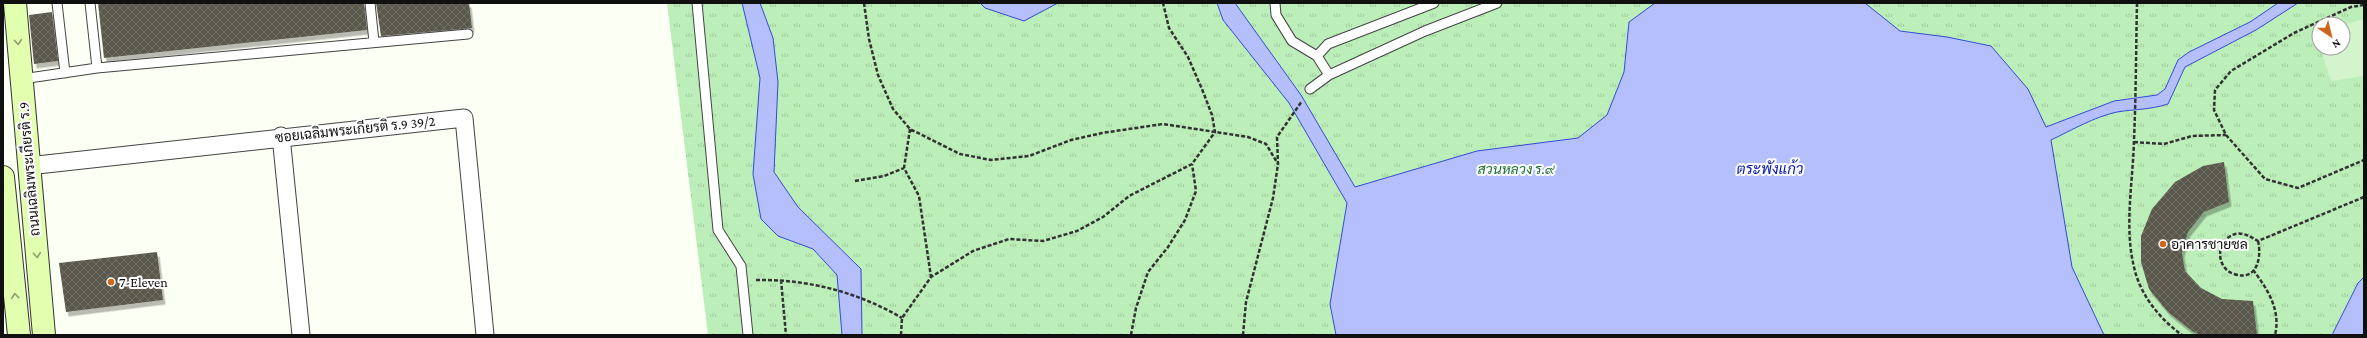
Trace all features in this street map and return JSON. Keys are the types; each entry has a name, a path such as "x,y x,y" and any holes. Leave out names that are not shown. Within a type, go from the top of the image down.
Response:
{"main road":[{"name":"ถนนเฉลิมพระเกียรติ ร.9","path":"15,3 28,166 44,335"},
{"name":"ถนนเฉลิมพระเกียรติ ร.9","path":"3,177 19,335"}],"street":[{"name":"ซอยเฉลิมพระเกียรติ ร.9 39/2","path":"28,166 281,136 464,118 485,335"},
{"path":"281,136 301,335"}],"lane":[{"path":"57,3 65,73"},
{"path":"90,3 97,68"},
{"path":"370,3 374,42"},
{"path":"696,3 718,230 741,266 748,335"},
{"path":"1275,3 1276,15 1292,41 1317,56 1329,75"},
{"path":"1317,56 1328,44 1434,3"},
{"path":"1310,89 1329,75 1425,31 1497,3"},
{"path":"21,80 97,68 468,34"}],"path":[{"path":"864,3 869,39 878,75 893,108 910,129 960,154 991,160 1029,156 1071,140 1132,128 1163,124 1248,137 1266,144 1278,164"},
{"path":"901,335 902,318 931,276 973,251 1009,239 1043,241 1077,231 1102,217 1129,196 1192,164 1215,132 1212,115 1188,57 1169,28 1163,3"},
{"path":"2137,3 2134,142 2130,176 2130,238 2134,268 2149,303 2182,335"},
{"path":"2364,5 2351,6 2294,33 2232,72 2215,90 2214,104 2214,110 2226,135 2265,179 2298,188 2364,160"},
{"path":"1243,335 1246,302 1273,198 1278,164 1278,137 1310,89"},
{"path":"910,129 904,168 919,196 931,276"},
{"path":"2134,142 2164,144 2192,136 2226,135"},
{"path":"1131,335 1136,308 1148,272 1168,247 1185,220 1196,191 1192,164"},
{"path":"855,181 884,176 904,168"},
{"path":"2258,240 2261,251 2259,263 2254,270 2246,274 2234,274 2222,265 2219,255 2221,246 2228,237 2237,233 2245,234 2258,240 2364,198"},
{"path":"2254,270 2268,289 2278,324 2275,335"},
{"path":"743,280 781,280 831,288 883,306 902,318"},
{"path":"781,280 786,335"}],"green space":[{"name":"สวนหลวง ร.๙","path":"667,3 2364,3 2364,335 708,335"},
{"path":"2364,19 2364,76 2331,81 2323,56 2351,56 2351,23"}],"water":[{"path":"742,3 760,3 773,38 778,82 774,172 798,207 861,269 862,335 842,335 837,275 813,249 778,236 761,219 753,174 760,78"},
{"path":"980,3 1058,3 1024,21 985,8"},
{"name":"ตระพังแก้ว","path":"1217,3 1235,3 1301,95 1355,187 1477,151 1578,138 1607,115 1624,72 1629,22 1655,3 1865,3 1900,31 1947,37 1991,46 2028,89 2046,127 2114,101 2157,95 2165,89 2178,60 2189,52 2250,22 2278,3 2298,3 2256,30 2185,67 2168,104 2108,114 2083,124 2051,140 2072,267 2104,335 1336,335 1330,304 1347,203 1289,103 1223,20"},
{"path":"2364,277 2364,335 2332,335 2358,283"}],"building":[{"path":"98,3 364,3 367,30 104,58"},
{"path":"376,3 469,3 472,28 381,36"},
{"path":"52,12 58,61 34,64 29,15"},
{"name":"อาคารชายชล","path":"2224,162 2229,202 2204,212 2188,232 2182,253 2185,271 2201,288 2222,299 2253,301 2257,335 2200,335 2192,331 2168,312 2149,289 2141,262 2141,236 2152,209 2175,182 2203,166"},
{"name":"7-Eleven","path":"157,252 163,300 66,312 59,263"}],"place":[{"name":"อาคารชายชล","path":"2163,244"},
{"name":"7-Eleven","path":"111,282"}]}
